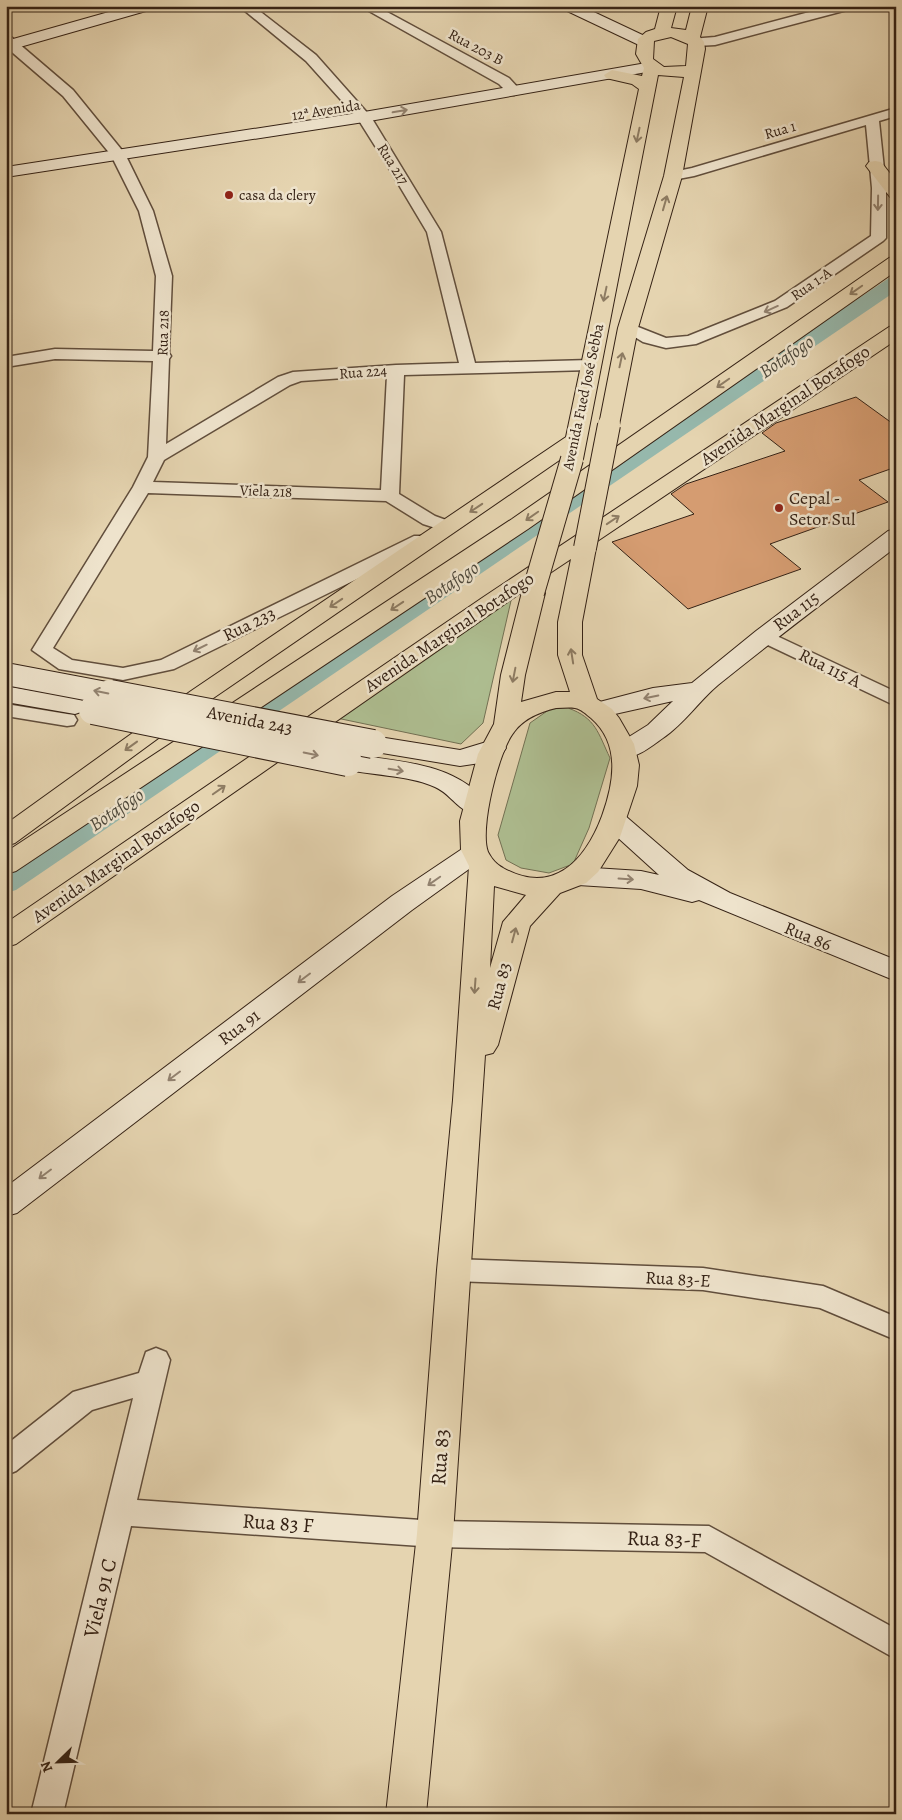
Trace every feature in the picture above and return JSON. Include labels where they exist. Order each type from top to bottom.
[{"type":"main road","points":[[669,6],[654,36],[643,51],[649,64],[676,72],[692,70],[695,60],[694,40],[700,6]]},
{"type":"main road","points":[[654,36],[683,34],[694,40]]},
{"type":"main road","name":"Avenida Fued José Sebba","points":[[506,724],[513,675],[533,593],[573,450],[648,87],[649,64]]},
{"type":"main road","name":"Avenida Fued José Sebba","points":[[591,706],[570,655],[570,622],[628,328],[673,176],[692,70]]},
{"type":"main road","points":[[612,75],[637,80],[648,87]]},
{"type":"main road","points":[[875,166],[896,193]]},
{"type":"main road","points":[[6,865],[520,524],[896,262]]},
{"type":"main road","name":"Avenida Marginal Botafogo","points":[[6,937],[490,603],[896,331]]},
{"type":"main road","points":[[590,364],[601,367],[604,375],[609,420]]},
{"type":"main road","points":[[6,838],[200,696],[448,527],[573,450]]},
{"type":"main road","points":[[556,700],[591,706],[613,728],[625,751],[627,774],[614,820],[604,845],[592,864],[565,880],[521,885],[498,878],[478,860],[471,834],[475,806],[493,748],[506,724],[538,704],[556,700]]},
{"type":"main road","name":"Rua 83","points":[[406,1814],[435,1534],[453,1270],[468,1100],[478,860]]},
{"type":"main road","name":"Rua 83","points":[[468,1100],[517,922],[565,880]]},
{"type":"street","points":[[8,42],[114,6]]},
{"type":"street","points":[[8,42],[148,6]]},
{"type":"street","name":"Rua 217","points":[[245,6],[311,58],[359,112],[434,232],[468,368]]},
{"type":"street","name":"Rua 203 B","points":[[366,6],[509,86]]},
{"type":"street","points":[[568,6],[654,36]]},
{"type":"street","points":[[594,6],[654,36]]},
{"type":"street","points":[[694,40],[715,41],[847,6]]},
{"type":"street","name":"Rua 218","points":[[8,42],[68,93],[115,149],[146,211],[164,276],[157,457],[142,487],[42,650]]},
{"type":"street","name":"12ª Avenida","points":[[509,86],[612,75],[649,64]]},
{"type":"street","name":"12ª Avenida","points":[[6,161],[115,149],[359,112],[649,64]]},
{"type":"street","name":"Rua 1","points":[[673,176],[694,172],[896,112]]},
{"type":"street","name":"Rua 1-A","points":[[628,328],[649,339],[678,343],[716,332],[781,304],[878,238],[879,188],[875,166],[872,120]]},
{"type":"street","name":"12ª Avenida","points":[[6,172],[115,149]]},
{"type":"street","points":[[6,362],[55,354],[162,356]]},
{"type":"street","name":"Rua 224","points":[[157,457],[284,381],[299,376],[396,370],[590,364]]},
{"type":"street","points":[[396,370],[390,496],[429,520],[448,527]]},
{"type":"street","name":"Viela 218","points":[[142,487],[390,496]]},
{"type":"street","name":"Rua 233","points":[[42,650],[66,665],[122,674],[167,665],[448,527]]},
{"type":"street","name":"Rua 115","points":[[625,751],[657,730],[699,689],[764,636],[896,536]]},
{"type":"street","name":"Rua 115 A","points":[[764,636],[896,700]]},
{"type":"street","name":"Avenida 243","points":[[6,674],[373,744],[460,758],[471,757],[493,748]]},
{"type":"street","points":[[591,706],[699,689]]},
{"type":"street","name":"Avenida 243","points":[[6,694],[71,713],[410,772],[445,782],[475,806]]},
{"type":"street","points":[[6,710],[71,713]]},
{"type":"street","name":"Rua 86","points":[[614,820],[678,877],[720,900],[896,971]]},
{"type":"street","name":"Rua 91","points":[[6,1204],[402,903],[478,860]]},
{"type":"street","name":"Rua 86","points":[[565,880],[641,880],[720,900]]},
{"type":"street","name":"Rua 83-E","points":[[453,1270],[703,1278],[824,1297],[896,1329]]},
{"type":"street","name":"Viela 91 C","points":[[6,1462],[83,1401],[153,1371],[47,1814]]},
{"type":"street","name":"Rua 83 F","points":[[120,1512],[435,1534]]},
{"type":"street","name":"Rua 83-F","points":[[435,1534],[709,1539],[896,1645]]},
{"type":"green space","points":[[513,592],[483,723],[461,744],[327,716]]},
{"type":"green space","points":[[568,708],[585,717],[595,727],[610,758],[589,828],[573,864],[549,873],[521,868],[506,860],[498,835],[530,723],[550,709]]},
{"type":"building","name":"Cepal - Setor Sul","points":[[856,397],[896,426],[896,467],[859,480],[888,502],[770,544],[801,569],[688,609],[612,542],[694,514],[671,494],[686,484],[785,451],[762,433],[776,423]]},
{"type":"waterway","name":"Botafogo","points":[[6,883],[896,282]]},
{"type":"place","name":"casa da clery","points":[[229,195]]},
{"type":"place","name":"Cepal - Setor Sul","points":[[779,508]]}]
